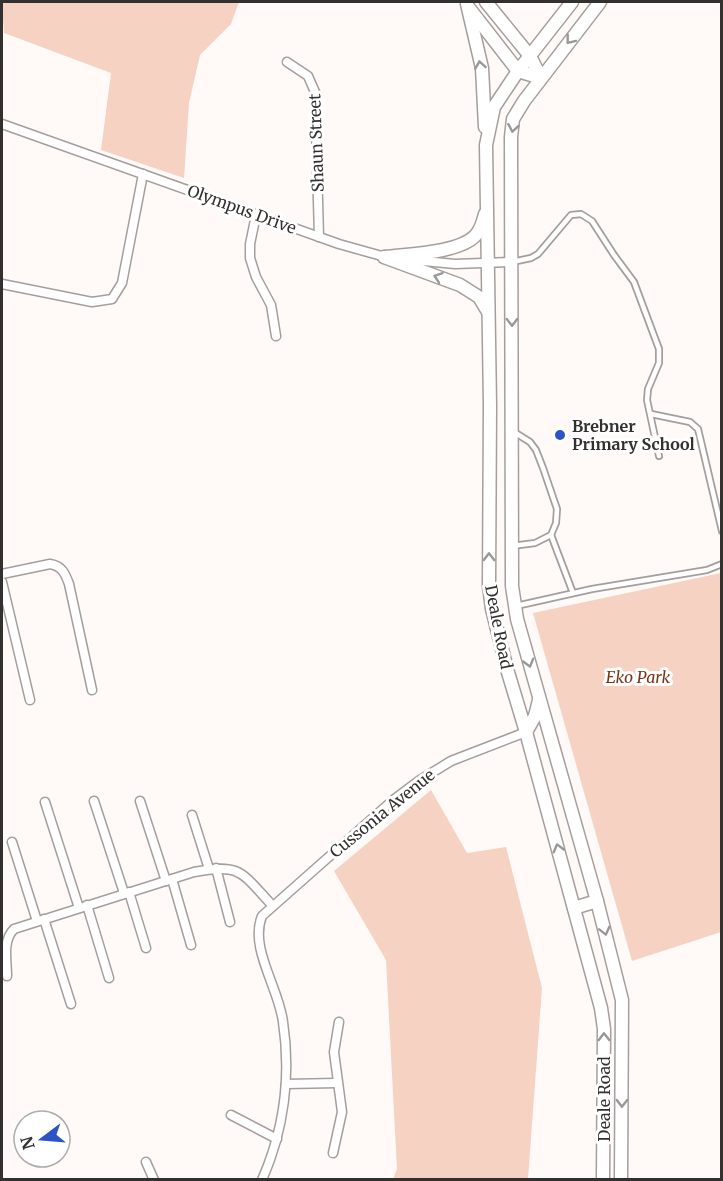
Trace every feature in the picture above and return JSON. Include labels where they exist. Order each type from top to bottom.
[{"type":"street","points":[[486,2],[530,56],[541,78]]},
{"type":"street","name":"Deale Road","points":[[572,2],[518,71],[494,107],[486,145],[490,349],[489,586],[492,609],[507,669],[601,1008],[604,1029],[603,1179]]},
{"type":"street","name":"Deale Road","points":[[600,2],[541,78],[513,119],[511,137],[512,546],[514,606],[597,901],[622,1000],[621,1179]]},
{"type":"street","points":[[466,3],[518,71],[541,78]]},
{"type":"street","points":[[466,3],[482,68],[486,145]]},
{"type":"street","name":"Shaun Street","points":[[287,62],[308,76],[315,92],[319,237]]},
{"type":"street","name":"Olympus Drive","points":[[2,124],[319,237],[384,257],[455,264],[512,262]]},
{"type":"street","points":[[2,284],[92,302],[112,299],[122,283],[143,174]]},
{"type":"street","points":[[384,257],[429,252],[462,244],[475,236],[482,226],[488,200]]},
{"type":"street","points":[[256,215],[250,244],[250,258],[256,277],[272,305],[276,336]]},
{"type":"street","points":[[384,257],[460,285],[479,297],[489,314],[490,349]]},
{"type":"street","points":[[490,484],[512,482]]},
{"type":"street","points":[[2,574],[50,564],[62,569],[69,584],[92,690]]},
{"type":"street","points":[[2,582],[30,700]]},
{"type":"street","points":[[539,696],[538,708],[526,732],[544,731],[553,742]]},
{"type":"street","name":"Cussonia Avenue","points":[[286,1084],[283,1019],[258,943],[258,924],[262,916],[393,801],[427,775],[451,760],[526,732]]},
{"type":"street","points":[[94,801],[146,948]]},
{"type":"street","points":[[140,801],[191,945]]},
{"type":"street","points":[[45,802],[110,978]]},
{"type":"street","points":[[192,815],[230,922]]},
{"type":"street","points":[[12,843],[71,1004]]},
{"type":"street","points":[[7,976],[6,942],[14,929],[212,868],[230,868],[238,872],[246,877],[272,905]]},
{"type":"street","points":[[574,908],[597,901]]},
{"type":"street","points":[[333,1153],[342,1112],[334,1052],[339,1022]]},
{"type":"street","points":[[262,1179],[277,1139],[286,1084],[337,1083]]},
{"type":"street","points":[[231,1115],[277,1139]]},
{"type":"street","points":[[146,1162],[154,1179]]},
{"type":"lane","points":[[512,262],[538,254],[571,215],[581,214],[592,221],[634,282],[659,349],[659,363],[648,389],[647,400],[659,456]]},
{"type":"lane","points":[[651,414],[690,422],[698,429],[722,531]]},
{"type":"lane","points":[[512,431],[530,442],[536,450],[557,509],[556,523],[551,535],[535,543],[512,546]]},
{"type":"lane","points":[[551,535],[573,593]]},
{"type":"lane","points":[[514,606],[573,593],[706,570],[722,564]]},
{"type":"green space","points":[[2,2],[239,2],[231,24],[200,55],[189,103],[184,178],[101,150],[111,73],[4,33]]},
{"type":"green space","name":"Eko Park","points":[[721,573],[721,932],[632,961],[533,613]]},
{"type":"green space","points":[[431,790],[467,853],[506,847],[542,988],[528,1179],[393,1179],[397,1169],[386,960],[334,871]]},
{"type":"place","name":"Brebner Primary School","points":[[560,435]]}]
